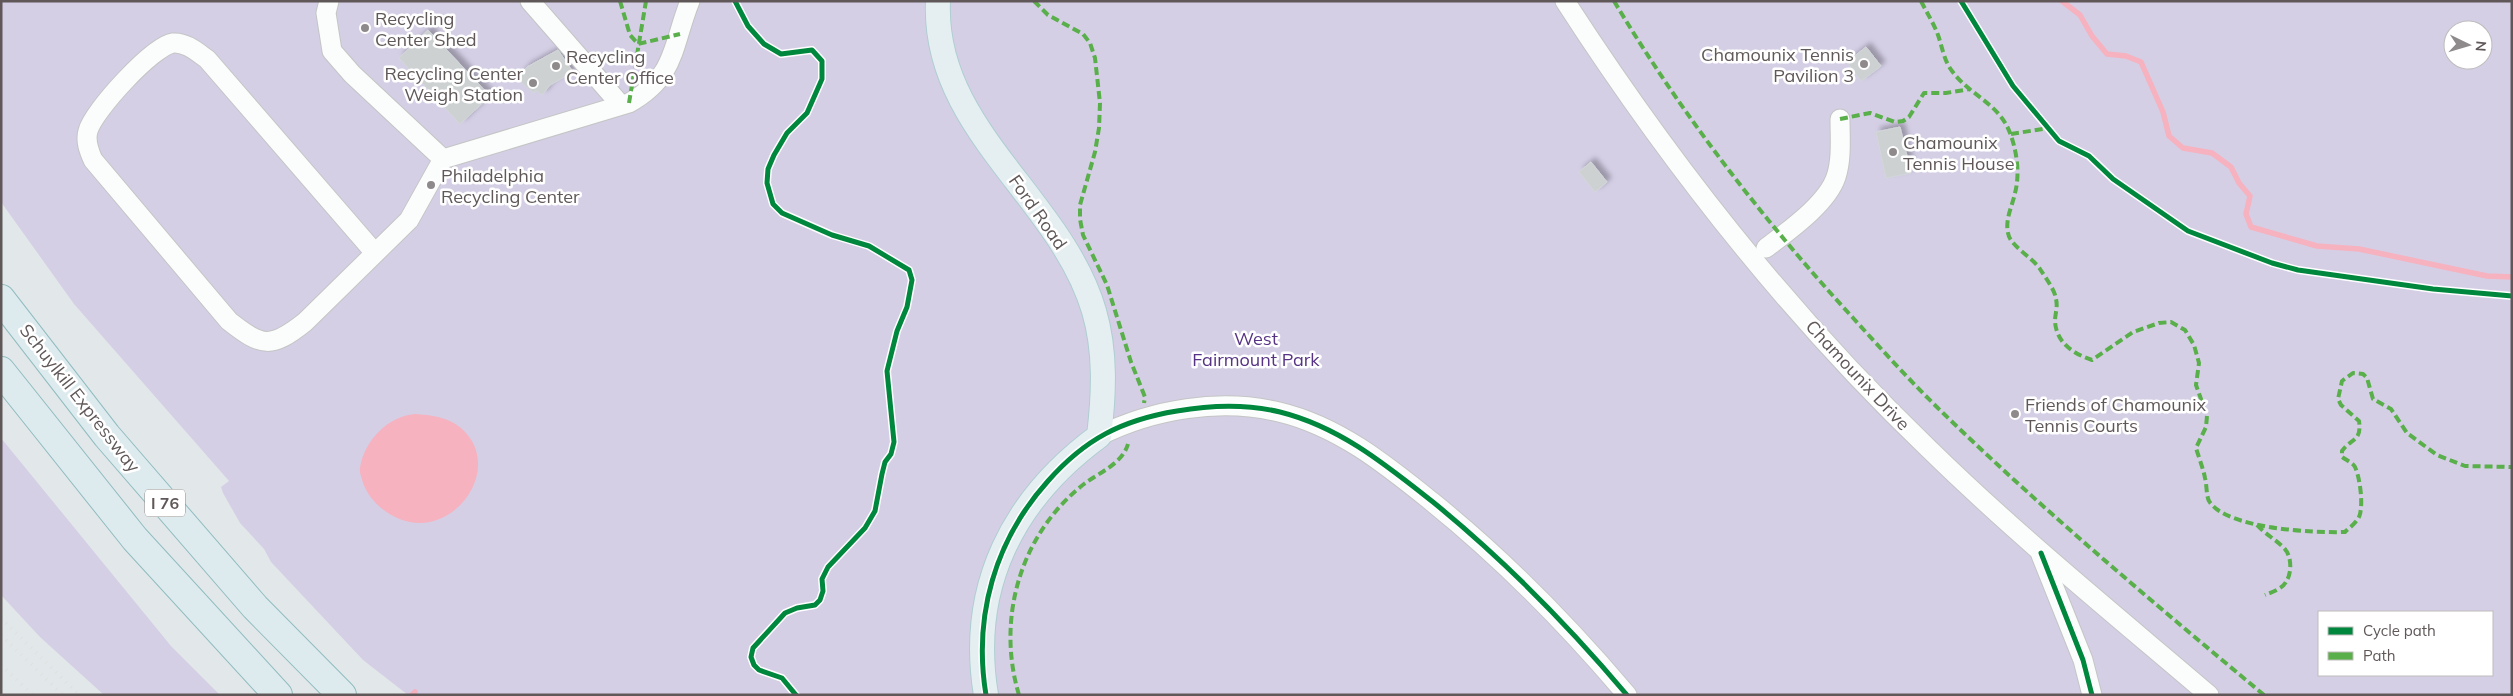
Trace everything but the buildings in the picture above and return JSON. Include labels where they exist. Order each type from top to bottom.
[{"type":"highway","name":"Schuylkill Expressway","points":[[1,299],[113,444],[255,607],[342,695]]},
{"type":"highway","name":"I 76","points":[[1,371],[135,538],[278,695]]},
{"type":"main road","name":"Ford Road","points":[[937,2],[942,46],[947,69],[955,90],[992,149],[1049,224],[1084,286],[1094,310],[1103,363],[1099,436]]},
{"type":"main road","points":[[986,695],[982,653],[983,624],[986,598],[1000,555],[1019,519],[1034,498],[1065,463],[1099,436]]},
{"type":"street","points":[[329,1],[326,13],[332,51],[352,74],[443,159]]},
{"type":"street","points":[[530,1],[620,104]]},
{"type":"street","points":[[375,253],[207,59],[185,44],[172,43],[160,49],[111,95],[94,116],[87,132],[88,150],[94,160],[229,321],[249,338],[266,343],[288,336],[305,322],[409,220],[443,159],[620,104],[629,103],[642,96],[654,86],[666,71],[690,1]]},
{"type":"street","name":"Chamounix Drive","points":[[1565,1],[1647,122],[1735,236],[1793,305],[1892,413],[2041,553],[2209,695]]},
{"type":"street","points":[[1766,248],[1811,211],[1832,186],[1839,165],[1840,119]]},
{"type":"street","points":[[1099,436],[1118,426],[1156,415],[1206,407],[1232,406],[1279,412],[1325,428],[1351,441],[1389,467],[1468,531],[1553,612],[1626,695]]},
{"type":"street","points":[[2041,553],[2083,660],[2092,695]]},
{"type":"green space","name":"West Fairmount Park","points":[[1,1],[2512,1],[2512,695],[408,695],[363,660],[271,562],[264,549],[240,523],[223,493],[221,487],[229,481],[74,304],[1,202]]},
{"type":"green space","points":[[1,438],[171,646],[220,695],[104,695],[40,637],[1,595]]},
{"type":"shaded area","points":[[415,414],[445,419],[461,428],[472,441],[477,454],[478,469],[474,483],[467,496],[457,508],[445,517],[420,523],[399,519],[381,508],[367,492],[360,474],[362,458],[366,448],[379,432],[396,419]]},
{"type":"waterway","points":[[2062,1],[2080,15],[2092,36],[2107,54],[2126,56],[2141,62],[2163,112],[2169,136],[2183,148],[2212,153],[2231,167],[2239,183],[2250,196],[2246,214],[2251,227],[2317,246],[2359,249],[2487,276],[2512,277]]},
{"type":"waterway","points":[[412,695],[415,692]]},
{"type":"railway","points":[[1,618],[79,695]]},
{"type":"railway","points":[[1,635],[63,695]]},
{"type":"railway","points":[[1,665],[33,695]]},
{"type":"marked path","points":[[620,1],[630,35],[638,44],[680,34]]},
{"type":"marked path","points":[[629,103],[646,1]]},
{"type":"marked path","points":[[1034,1],[1048,15],[1083,34],[1090,43],[1095,58],[1100,103],[1099,128],[1095,152],[1080,205],[1080,219],[1083,235],[1107,285],[1131,362],[1145,397],[1144,403]]},
{"type":"marked path","points":[[1614,1],[1696,126],[1756,205],[1821,282],[1898,367],[1931,402],[2061,522],[2264,695]]},
{"type":"marked path","points":[[1921,1],[1936,31],[1949,67],[1967,87],[1999,114],[2010,133],[2016,155],[2017,186],[2008,218],[2008,233],[2017,247],[2040,269],[2052,288],[2057,302],[2056,329],[2062,341],[2073,351],[2092,360],[2133,332],[2159,323],[2171,322],[2185,330],[2194,345],[2199,363],[2196,385],[2207,416],[2206,427],[2196,448],[2206,481],[2208,499],[2218,510],[2233,518],[2251,523],[2293,530],[2345,532],[2354,524],[2359,517],[2361,509],[2360,484],[2355,467],[2342,457],[2342,451],[2355,439],[2360,428],[2359,421],[2341,405],[2338,399],[2342,381],[2353,373],[2363,374],[2367,378],[2373,399],[2391,409],[2407,433],[2437,455],[2465,466],[2512,467]]},
{"type":"marked path","points":[[1840,119],[1870,113],[1895,122],[1903,121],[1909,117],[1924,93],[1946,93],[1970,89]]},
{"type":"marked path","points":[[2011,134],[2049,128]]},
{"type":"marked path","points":[[1019,695],[1010,637],[1013,608],[1019,580],[1029,553],[1044,527],[1062,504],[1084,484],[1116,462],[1128,444]]},
{"type":"marked path","points":[[2257,525],[2287,551],[2290,560],[2289,574],[2286,582],[2265,595]]},
{"type":"cycle path","points":[[735,1],[748,26],[764,44],[781,54],[812,50],[822,61],[822,79],[807,113],[787,133],[768,169],[767,183],[773,204],[782,213],[832,235],[869,246],[909,270],[912,280],[907,307],[897,331],[887,371],[894,442],[891,454],[885,462],[875,511],[865,528],[828,567],[822,579],[823,591],[820,600],[815,605],[797,608],[785,613],[753,648],[751,657],[754,665],[759,670],[782,678],[796,695]]},
{"type":"cycle path","points":[[1961,1],[2013,86],[2059,141],[2089,156],[2113,179],[2188,231],[2272,263],[2298,270],[2433,289],[2512,296]]},
{"type":"cycle path","points":[[986,695],[983,637],[986,608],[992,580],[1014,528],[1048,481],[1076,454],[1091,443],[1122,426],[1177,411],[1229,406],[1267,409],[1323,427],[1342,437],[1398,474],[1459,524],[1535,594],[1582,643],[1627,695]]},
{"type":"cycle path","points":[[2041,553],[2083,660],[2092,695]]},
{"type":"place","name":"Recycling Center Shed","points":[[365,28]]},
{"type":"place","name":"Chamounix Tennis Pavilion 3","points":[[1864,64]]},
{"type":"place","name":"Recycling Center Office","points":[[556,66]]},
{"type":"place","name":"Recycling Center Weigh Station","points":[[533,83]]},
{"type":"place","name":"Chamounix Tennis House","points":[[1893,152]]},
{"type":"place","name":"Philadelphia Recycling Center","points":[[431,185]]},
{"type":"place","name":"Friends of Chamounix Tennis Courts","points":[[2015,414]]}]
